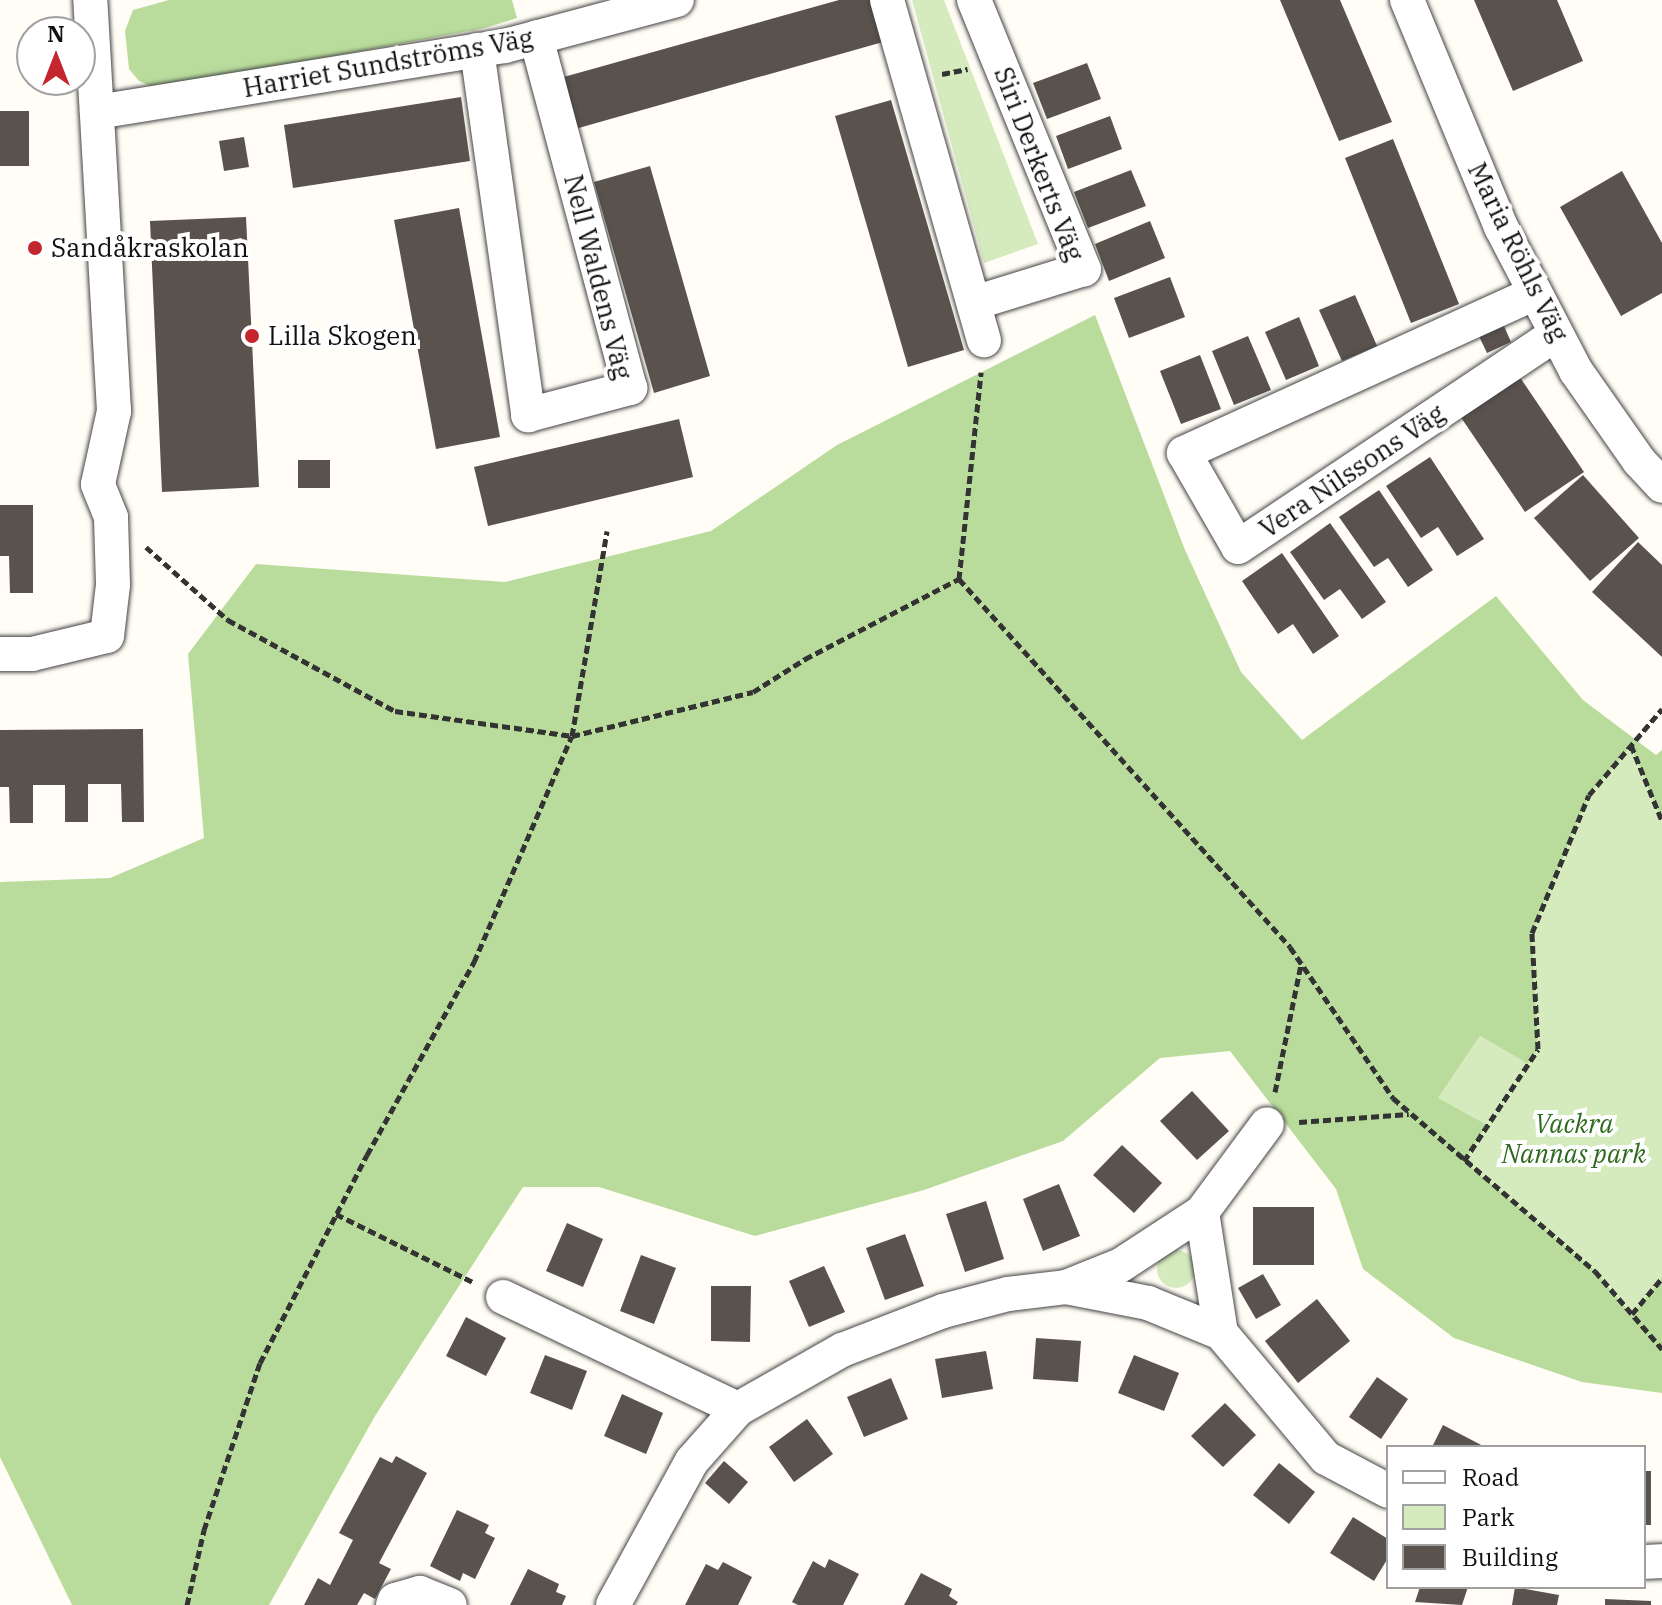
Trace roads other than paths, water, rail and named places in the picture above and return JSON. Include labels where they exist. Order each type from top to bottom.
[{"type":"street","points":[[0,654],[32,654],[107,636],[113,585],[111,517],[98,484],[114,411],[90,0]]},
{"type":"street","name":"Harriet Sundströms Väg","points":[[97,112],[477,50],[677,0]]},
{"type":"street","points":[[887,0],[984,340]]},
{"type":"street","name":"Siri Derkerts Väg","points":[[974,0],[1084,269],[974,303]]},
{"type":"street","name":"Maria Röhls Väg","points":[[1407,0],[1501,227],[1556,334],[1576,371],[1639,461],[1662,486]]},
{"type":"street","name":"Nell Waldens Väg","points":[[477,50],[528,415],[630,388],[536,37]]},
{"type":"street","name":"Vera Nilssons Väg","points":[[1535,293],[1184,453],[1238,547],[1556,334]]},
{"type":"street","points":[[613,1605],[692,1461],[738,1409],[842,1350],[943,1311],[1008,1294],[1066,1287],[1121,1265],[1202,1212],[1267,1124]]},
{"type":"street","points":[[1202,1212],[1221,1333]]},
{"type":"street","points":[[1066,1287],[1148,1303],[1221,1333],[1326,1458],[1386,1490]]},
{"type":"street","points":[[503,1297],[738,1409]]},
{"type":"street","points":[[393,1605],[395,1600],[420,1593],[450,1605]]},
{"type":"place","name":"Sandåkraskolan","points":[[35,248]]},
{"type":"place","name":"Lilla Skogen","points":[[252,336]]},
{"type":"park label","name":"Vackra Nannas park","points":[[1574,1139]]}]
